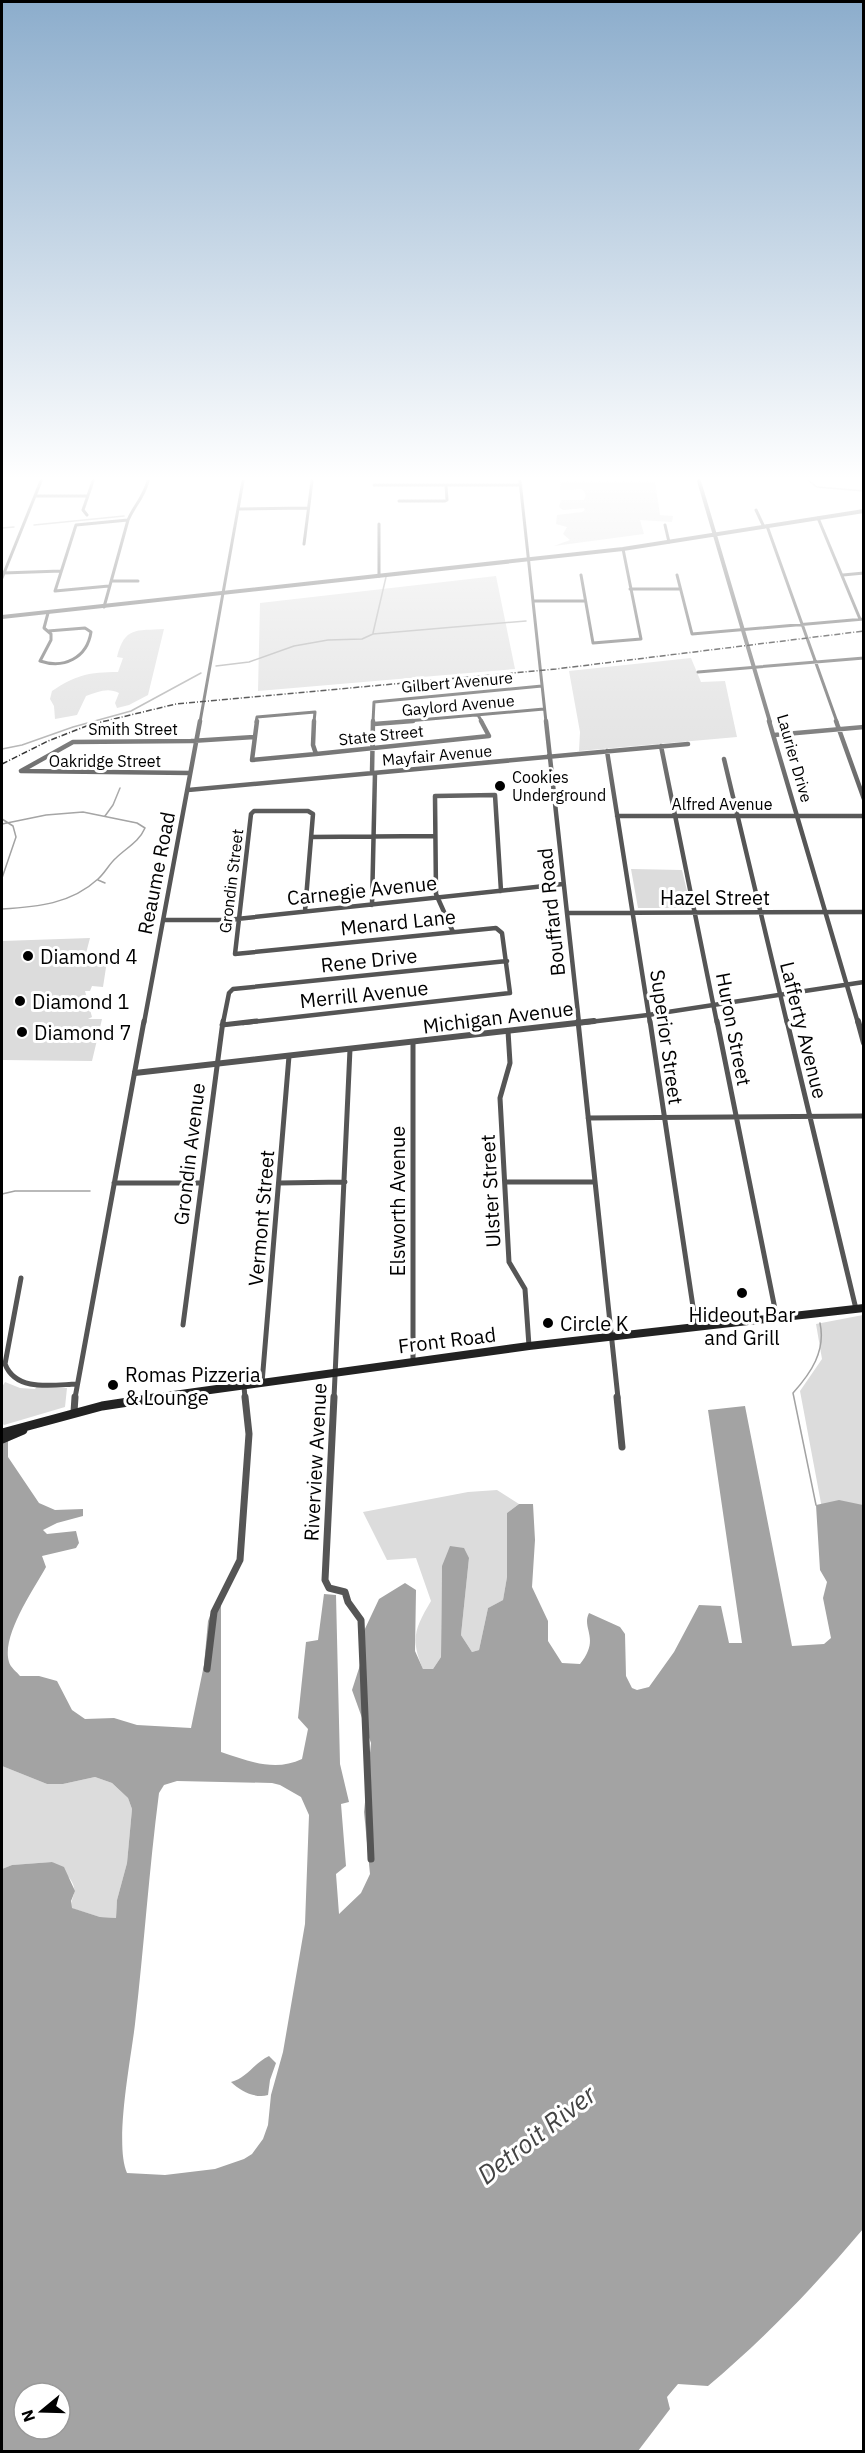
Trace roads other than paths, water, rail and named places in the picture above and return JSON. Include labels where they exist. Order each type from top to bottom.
[{"type":"main road","name":"Front Road","points":[[2,1439],[8,1432],[38,1422],[121,1403],[529,1346],[860,1308]]},
{"type":"street","points":[[104,607],[107,595]]},
{"type":"street","points":[[2,617],[201,595]]},
{"type":"street","name":"Reaume Road","points":[[74,1412],[76,1384],[188,790],[222,595]]},
{"type":"street","name":"Bouffard Road","points":[[532,595],[622,1447]]},
{"type":"street","points":[[583,595],[592,643],[641,639],[631,595]]},
{"type":"street","points":[[682,595],[692,634],[862,619],[852,595]]},
{"type":"street","name":"Laurier Drive","points":[[733,595],[864,1043]]},
{"type":"street","points":[[791,595],[864,799]]},
{"type":"street","points":[[533,602],[584,602]]},
{"type":"street","points":[[48,613],[44,628],[48,631],[51,640],[41,656],[40,660],[43,663],[78,658],[90,645],[92,632],[85,628],[48,631]]},
{"type":"street","points":[[698,672],[864,658]]},
{"type":"street","name":"Gilbert Avenure","points":[[374,724],[375,702],[542,686]]},
{"type":"street","name":"Gaylord Avenue","points":[[374,724],[544,709]]},
{"type":"street","points":[[254,737],[257,717],[315,712],[313,745],[316,753]]},
{"type":"street","name":"State Street","points":[[254,737],[252,760],[489,736],[478,715]]},
{"type":"street","points":[[372,905],[374,724]]},
{"type":"street","points":[[774,735],[864,727]]},
{"type":"street","name":"Smith Street","points":[[21,771],[73,742],[254,737]]},
{"type":"street","name":"Mayfair Avenue","points":[[188,790],[688,744]]},
{"type":"street","name":"Huron Street","points":[[661,746],[777,1318]]},
{"type":"street","name":"Superior Street","points":[[607,751],[695,1320],[698,1327]]},
{"type":"street","name":"Lafferty Avenue","points":[[724,759],[780,996],[860,1308]]},
{"type":"street","name":"Oakridge Street","points":[[21,771],[190,773]]},
{"type":"street","points":[[453,932],[436,894],[435,796],[495,795],[501,891]]},
{"type":"street","name":"Grondin Street","points":[[235,954],[237,919],[251,814],[254,811],[309,812],[313,814],[311,837]]},
{"type":"street","name":"Alfred Avenue","points":[[617,816],[864,816]]},
{"type":"street","points":[[305,911],[311,837],[434,836]]},
{"type":"street","name":"Carnegie Avenue","points":[[163,920],[237,919],[563,884]]},
{"type":"street","name":"Hazel Street","points":[[567,913],[864,912]]},
{"type":"street","name":"Menard Lane","points":[[235,954],[496,928],[500,929],[507,961],[510,993]]},
{"type":"street","name":"Rene Drive","points":[[233,989],[507,961]]},
{"type":"street","name":"Michigan Avenue","points":[[135,1073],[648,1015],[864,982]]},
{"type":"street","name":"Grondin Avenue","points":[[183,1325],[216,1064],[222,1025],[233,989]]},
{"type":"street","name":"Merrill Avenue","points":[[222,1025],[510,993]]},
{"type":"street","name":"Ulster Street","points":[[508,1031],[510,1063],[500,1098],[509,1262],[525,1289],[529,1346]]},
{"type":"street","name":"Elsworth Avenue","points":[[413,1042],[413,1361]]},
{"type":"street","name":"Riverview Avenue","points":[[350,1049],[325,1580],[329,1588],[345,1592],[348,1602],[361,1620],[371,1859]]},
{"type":"street","name":"Vermont Street","points":[[262,1383],[289,1056]]},
{"type":"street","points":[[588,1118],[864,1116]]},
{"type":"street","points":[[279,1182],[345,1182]]},
{"type":"street","points":[[505,1182],[595,1182]]},
{"type":"street","points":[[114,1183],[200,1183]]},
{"type":"street","points":[[21,1278],[5,1364],[6,1370],[18,1381],[31,1384],[76,1384]]},
{"type":"street","points":[[207,1669],[214,1612],[240,1560],[249,1434],[244,1386]]},
{"type":"water","name":"Detroit River","points":[[745,1406],[792,1646],[824,1644],[831,1638],[823,1598],[827,1582],[820,1570],[816,1505],[839,1500],[863,1505],[863,2229],[827,2271],[750,2349],[708,2386],[678,2384],[667,2397],[670,2409],[638,2451],[2,2451],[2,1869],[12,1865],[52,1862],[64,1867],[75,1891],[71,1901],[72,1908],[100,1917],[116,1918],[117,1900],[127,1863],[132,1809],[128,1798],[112,1783],[95,1777],[63,1784],[47,1784],[2,1766],[2,1433],[8,1438],[8,1457],[39,1503],[55,1510],[83,1509],[83,1516],[57,1523],[43,1530],[47,1534],[76,1531],[79,1543],[76,1548],[42,1556],[46,1567],[14,1626],[8,1651],[9,1662],[20,1676],[39,1676],[57,1681],[72,1710],[85,1719],[114,1718],[137,1725],[191,1728],[204,1665],[208,1621],[213,1608],[221,1603],[221,1752],[251,1762],[272,1765],[292,1763],[302,1759],[308,1729],[298,1718],[306,1642],[318,1640],[324,1594],[336,1595],[340,1764],[349,1802],[341,1804],[346,1866],[336,1874],[339,1914],[361,1893],[370,1874],[364,1812],[371,1743],[352,1690],[361,1662],[363,1633],[379,1599],[405,1583],[416,1590],[415,1651],[423,1669],[433,1669],[441,1657],[442,1566],[450,1546],[464,1548],[469,1558],[461,1635],[472,1652],[479,1650],[488,1608],[503,1600],[507,1577],[507,1513],[519,1504],[533,1504],[535,1540],[532,1587],[548,1621],[548,1641],[562,1663],[580,1664],[586,1655],[590,1641],[587,1624],[589,1613],[620,1627],[625,1634],[626,1676],[632,1688],[637,1690],[649,1687],[674,1652],[699,1605],[721,1606],[729,1643],[742,1643],[708,1410]],"holes":[[[177,1781],[272,1783],[301,1797],[309,1815],[305,1924],[283,2052],[271,2095],[268,2125],[263,2139],[252,2154],[215,2169],[165,2175],[127,2173],[123,2159],[123,2122],[159,1793],[164,1785]]]},
{"type":"water","points":[[269,2056],[276,2063],[268,2095],[258,2096],[248,2093],[231,2082],[242,2077]]},
{"type":"waterway","points":[[373,633],[382,595]]},
{"type":"waterway","points":[[216,666],[249,662],[294,646],[328,640],[362,639],[373,634],[526,621]]},
{"type":"waterway","points":[[2,749],[22,745],[73,727],[131,711],[201,673]]},
{"type":"waterway","points":[[105,816],[113,805],[120,788]]},
{"type":"waterway","points":[[2,909],[53,903],[77,894],[100,877],[145,828],[137,823],[83,812],[46,815],[8,823]]},
{"type":"waterway","points":[[2,819],[8,823]]},
{"type":"waterway","points":[[2,824],[8,823]]},
{"type":"waterway","points":[[2,878],[16,837],[13,826],[8,823]]},
{"type":"waterway","points":[[98,880],[105,883]]},
{"type":"waterway","points":[[2,1194],[15,1191],[90,1191]]},
{"type":"waterway","points":[[816,1505],[793,1393],[806,1378],[816,1361],[821,1343],[820,1323]]},
{"type":"railway","points":[[2,764],[48,741],[89,725],[176,704],[556,669],[864,631]]},
{"type":"place","name":"Cookies Underground","points":[[500,786]]},
{"type":"place","name":"Diamond 4","points":[[28,956]]},
{"type":"place","name":"Diamond 1","points":[[20,1001]]},
{"type":"place","name":"Diamond 7","points":[[22,1032]]},
{"type":"place","name":"Hideout Bar and Grill","points":[[742,1293]]},
{"type":"place","name":"Circle K","points":[[548,1323]]},
{"type":"place","name":"Romas Pizzeria & Lounge","points":[[113,1385]]}]
